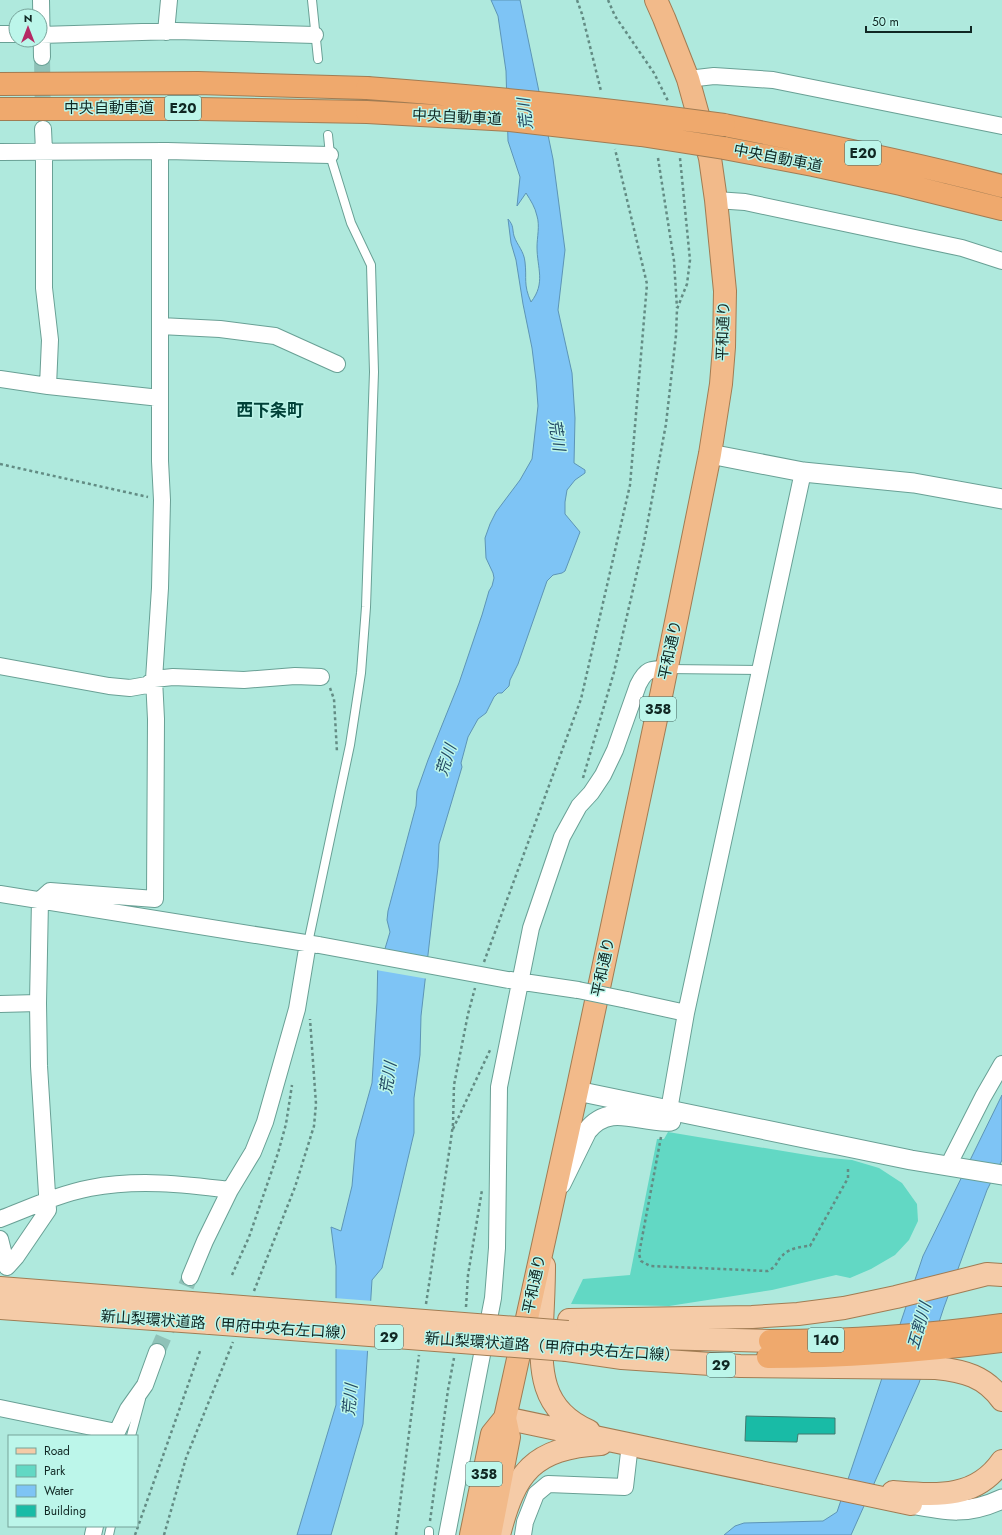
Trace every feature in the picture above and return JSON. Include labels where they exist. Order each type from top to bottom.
[{"type":"highway","name":"平和通り","points":[[471,1535],[492,1434],[504,1418],[577,1091],[710,454],[721,384],[724,347],[725,291],[716,200],[710,158],[688,80],[656,0]]},
{"type":"highway","name":"中央自動車道","points":[[0,84],[198,83],[367,88],[515,100],[640,113],[724,125],[814,142],[905,162],[1002,186]]},
{"type":"highway","name":"中央自動車道","points":[[0,109],[200,108],[367,112],[510,120],[641,135],[724,148],[901,184],[1002,209]]},
{"type":"highway","name":"140","points":[[769,1349],[878,1353],[949,1340],[1002,1325]]},
{"type":"highway","name":"140","points":[[949,1340],[1002,1341]]},
{"type":"highway","name":"平和通り","points":[[490,1535],[509,1437],[504,1418]]},
{"type":"main road","points":[[546,1232],[541,1358],[542,1372],[548,1393],[561,1413],[582,1428],[630,1444]]},
{"type":"main road","points":[[568,1334],[798,1314],[844,1308],[994,1275]]},
{"type":"main road","name":"新山梨環状道路（甲府中央右左口線）","points":[[0,1288],[213,1314],[568,1334]]},
{"type":"main road","name":"新山梨環状道路（甲府中央右左口線）","points":[[0,1308],[377,1318],[568,1334],[658,1355],[769,1349]]},
{"type":"main road","name":"29","points":[[568,1334],[622,1358],[674,1362],[740,1366],[878,1353],[936,1368],[956,1370],[972,1375],[995,1390],[1002,1400]]},
{"type":"main road","points":[[504,1418],[821,1485],[884,1495],[911,1504]]},
{"type":"main road","points":[[499,1535],[509,1500],[515,1486],[529,1467],[539,1460],[550,1454],[576,1446],[611,1443],[630,1444]]},
{"type":"main road","points":[[884,1495],[935,1494],[964,1490],[987,1478],[1002,1460]]},
{"type":"street","points":[[166,32],[169,0]]},
{"type":"street","points":[[48,35],[166,32],[315,35]]},
{"type":"street","points":[[42,48],[42,57]]},
{"type":"street","points":[[688,80],[714,76],[773,80],[1002,126]]},
{"type":"street","points":[[43,129],[44,288],[50,340],[48,386]]},
{"type":"street","points":[[0,1239],[7,1267],[16,1257],[48,1210],[39,1066],[38,1003],[40,900],[50,891],[155,899],[156,718],[154,679],[160,588],[162,500],[160,398],[160,151]]},
{"type":"street","points":[[0,152],[160,151],[330,155]]},
{"type":"street","points":[[716,200],[745,202],[954,247],[1002,261]]},
{"type":"street","points":[[160,326],[220,329],[275,336],[337,364]]},
{"type":"street","points":[[0,379],[48,386],[160,398]]},
{"type":"street","points":[[710,454],[803,472],[914,484],[1002,500]]},
{"type":"street","points":[[669,1110],[686,1013],[803,472]]},
{"type":"street","points":[[0,666],[109,686],[130,688],[147,685],[154,679],[174,677],[244,680],[296,676],[321,677]]},
{"type":"street","points":[[447,1535],[493,1298],[497,1248],[499,1086],[515,981],[531,928],[562,837],[580,806],[603,775],[615,750],[643,675],[647,671],[654,669],[666,669]]},
{"type":"street","points":[[0,894],[313,944],[515,981],[578,990],[686,1013]]},
{"type":"street","points":[[190,1278],[205,1241],[230,1190],[253,1152],[265,1122],[297,1009],[313,944]]},
{"type":"street","points":[[0,1004],[38,1003]]},
{"type":"street","points":[[952,1167],[983,1097],[1002,1064]]},
{"type":"street","points":[[577,1091],[911,1160],[1002,1175]]},
{"type":"street","points":[[553,1198],[588,1131],[592,1125],[600,1119],[607,1116],[617,1115],[667,1122],[708,1118]]},
{"type":"street","points":[[0,1219],[48,1200],[89,1188],[142,1182],[185,1184],[230,1190]]},
{"type":"street","points":[[0,1408],[121,1435],[128,1409],[145,1385],[157,1352]]},
{"type":"street","points":[[523,1535],[525,1522],[536,1494],[548,1484],[625,1487],[630,1444]]},
{"type":"street","points":[[911,1504],[938,1510],[955,1511],[973,1510],[988,1506],[1002,1499]]},
{"type":"lane","points":[[312,0],[318,59]]},
{"type":"lane","points":[[313,944],[350,746],[361,673],[366,607],[373,380],[371,265],[351,223],[330,155],[328,136]]},
{"type":"lane","points":[[666,669],[760,670]]},
{"type":"path","points":[[577,0],[582,14],[603,98]]},
{"type":"path","points":[[608,0],[615,16],[654,72],[668,98],[669,105]]},
{"type":"path","points":[[482,969],[581,699],[630,485],[647,284],[614,144]]},
{"type":"path","points":[[677,309],[687,284],[690,260],[679,154]]},
{"type":"path","points":[[582,779],[614,672],[644,542],[666,424],[676,334],[677,309],[674,261],[658,158]]},
{"type":"path","points":[[0,464],[162,500]]},
{"type":"path","points":[[321,677],[328,685],[334,699],[337,759]]},
{"type":"path","points":[[426,1307],[452,1131],[454,1085],[468,1014],[476,984]]},
{"type":"path","points":[[254,1291],[295,1187],[314,1126],[316,1104],[310,1016]]},
{"type":"path","points":[[452,1131],[491,1047]]},
{"type":"path","points":[[232,1275],[249,1237],[278,1153],[286,1124],[292,1084]]},
{"type":"path","points":[[662,1134],[639,1254],[641,1260],[650,1266],[768,1270],[776,1267],[783,1254],[788,1251],[810,1246],[848,1178],[848,1167]]},
{"type":"path","points":[[466,1307],[468,1275]]},
{"type":"path","points":[[164,1535],[186,1458],[236,1335]]},
{"type":"path","points":[[136,1535],[200,1351]]},
{"type":"path","points":[[396,1535],[419,1352]]},
{"type":"path","points":[[429,1533],[448,1390],[455,1353]]},
{"type":"green space","points":[[668,1132],[819,1157],[852,1160],[879,1168],[902,1183],[917,1204],[918,1221],[909,1240],[895,1255],[871,1269],[850,1278],[836,1275],[772,1290],[669,1306],[571,1304],[583,1279],[630,1275],[657,1139],[664,1139]]},
{"type":"water","name":"荒川","points":[[491,0],[520,0],[553,159],[565,250],[558,310],[572,373],[575,418],[574,463],[585,470],[585,473],[575,480],[567,490],[565,514],[580,532],[565,571],[553,575],[547,581],[509,686],[502,693],[498,693],[494,697],[486,713],[478,719],[468,737],[461,763],[462,767],[439,844],[438,867],[421,1016],[420,1055],[414,1098],[414,1133],[382,1268],[372,1280],[363,1424],[331,1535],[297,1535],[336,1405],[336,1266],[331,1227],[341,1231],[352,1186],[356,1140],[372,1083],[377,1002],[378,954],[384,952],[390,932],[387,920],[388,911],[416,806],[417,791],[459,683],[489,591],[492,586],[494,578],[486,558],[485,538],[496,512],[520,480],[532,459],[538,406],[536,380],[532,348],[516,260],[511,243],[508,219],[512,225],[514,236],[524,258],[526,268],[526,286],[531,302],[536,295],[540,275],[537,255],[538,220],[531,201],[526,193],[517,206],[520,177],[508,141],[506,71],[498,16]]},
{"type":"water","name":"五割川","points":[[1002,1095],[1002,1160],[987,1190],[944,1307],[919,1383],[851,1535],[724,1535],[735,1526],[744,1523],[823,1521],[837,1512],[923,1256]]},
{"type":"pier","points":[[377,953],[431,958],[428,979],[376,970]]},
{"type":"pier","points":[[334,1298],[373,1301],[370,1351],[334,1349]]},
{"type":"building","points":[[746,1416],[835,1418],[835,1434],[798,1434],[797,1442],[745,1441]]},
{"type":"tunnel","points":[[42,57],[43,120]]},
{"type":"tunnel","points":[[157,1352],[190,1277]]},
{"type":"district","name":"西下条町","points":[[270,410]]}]
